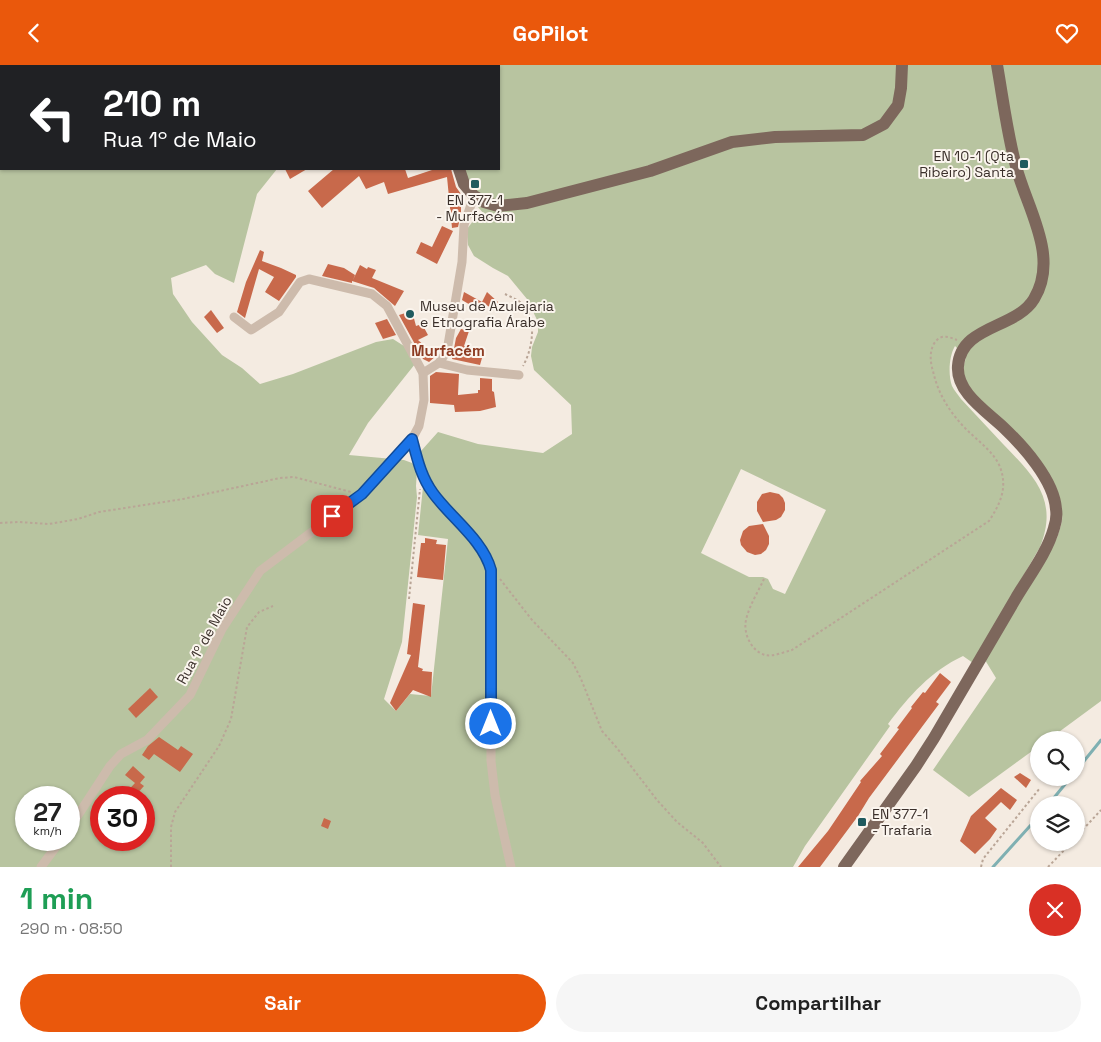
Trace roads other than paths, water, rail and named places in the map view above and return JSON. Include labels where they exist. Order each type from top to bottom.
[{"type":"main road","points":[[459,170],[464,184],[474,196],[484,202],[498,206],[527,203],[650,171],[732,142],[775,137],[862,135],[884,125],[898,105],[902,65]]},
{"type":"main road","points":[[844,867],[934,738],[1038,561],[1054,529],[1055,503],[1047,483],[1014,437],[975,401],[960,381],[958,366],[962,351],[977,335],[1009,321],[1027,308],[1038,291],[1044,265],[1039,230],[1021,184],[1013,154],[997,65]]},
{"type":"street","points":[[234,317],[251,330],[279,312],[300,282],[309,279],[372,294],[387,306],[423,373],[439,363],[447,351],[462,262],[464,225],[474,196]]},
{"type":"street","points":[[439,363],[468,370],[519,375]]},
{"type":"street","name":"Rua 1º de Maio","points":[[80,812],[110,766],[121,754],[147,740],[190,695],[222,629],[260,571],[362,494],[412,439],[419,426],[424,399],[423,373]]},
{"type":"street","points":[[412,439],[422,477],[439,501],[483,551],[491,570],[491,761],[495,795],[511,867]]},
{"type":"street","points":[[41,867],[53,851]]},
{"type":"waterway","points":[[1085,760],[1101,740]]},
{"type":"waterway","points":[[1055,796],[1064,786]]},
{"type":"waterway","points":[[993,867],[1030,826]]},
{"type":"place","name":"EN 10-1 (Qta Ribeiro) Santa","points":[[1024,164]]},
{"type":"place","name":"EN 377-1 - Murfacém","points":[[475,184]]},
{"type":"place","name":"Museu de Azulejaria e Etnografia Árabe","points":[[410,314]]},
{"type":"place","name":"EN 377-1 - Trafaria","points":[[862,822]]},
{"type":"district","name":"Murfacém","points":[[448,350]]}]
